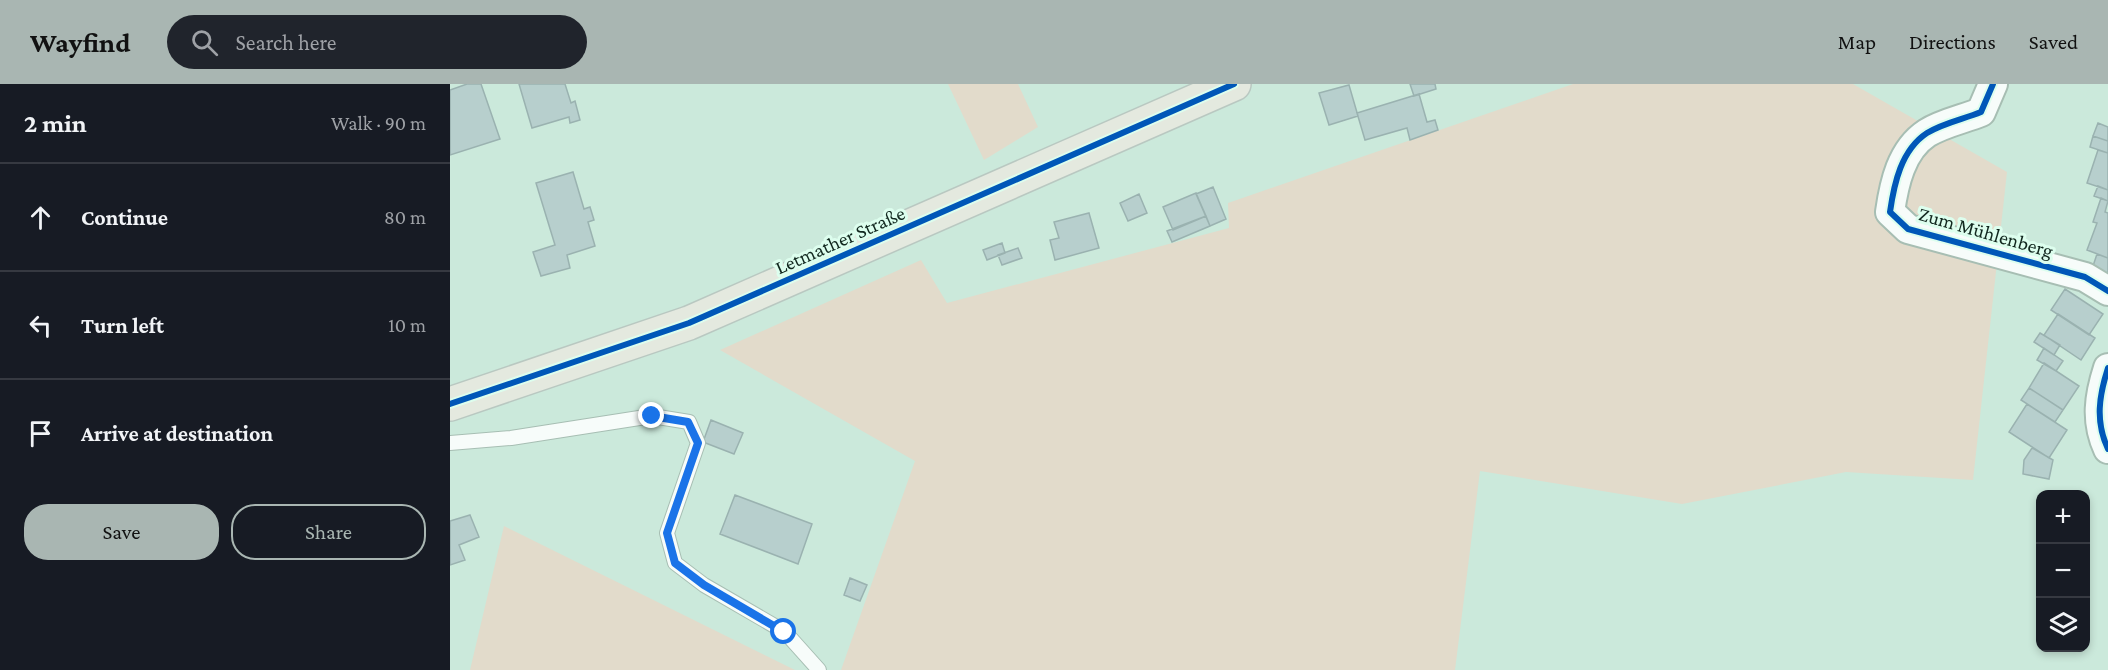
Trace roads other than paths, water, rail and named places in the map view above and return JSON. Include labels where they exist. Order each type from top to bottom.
[{"type":"main road","name":"Letmather Straße","points":[[450,404],[688,323],[1234,84]]},
{"type":"street","name":"Zum Mühlenberg","points":[[1993,84],[1981,112],[1926,133],[1906,156],[1894,183],[1890,212],[1908,229],[2085,277],[2108,291]]},
{"type":"street","points":[[2108,368],[2100,396],[2099,422],[2108,449]]},
{"type":"lane","points":[[450,443],[511,438],[652,416],[688,422],[698,443],[667,533],[675,563],[704,585],[784,632],[819,670]]}]
